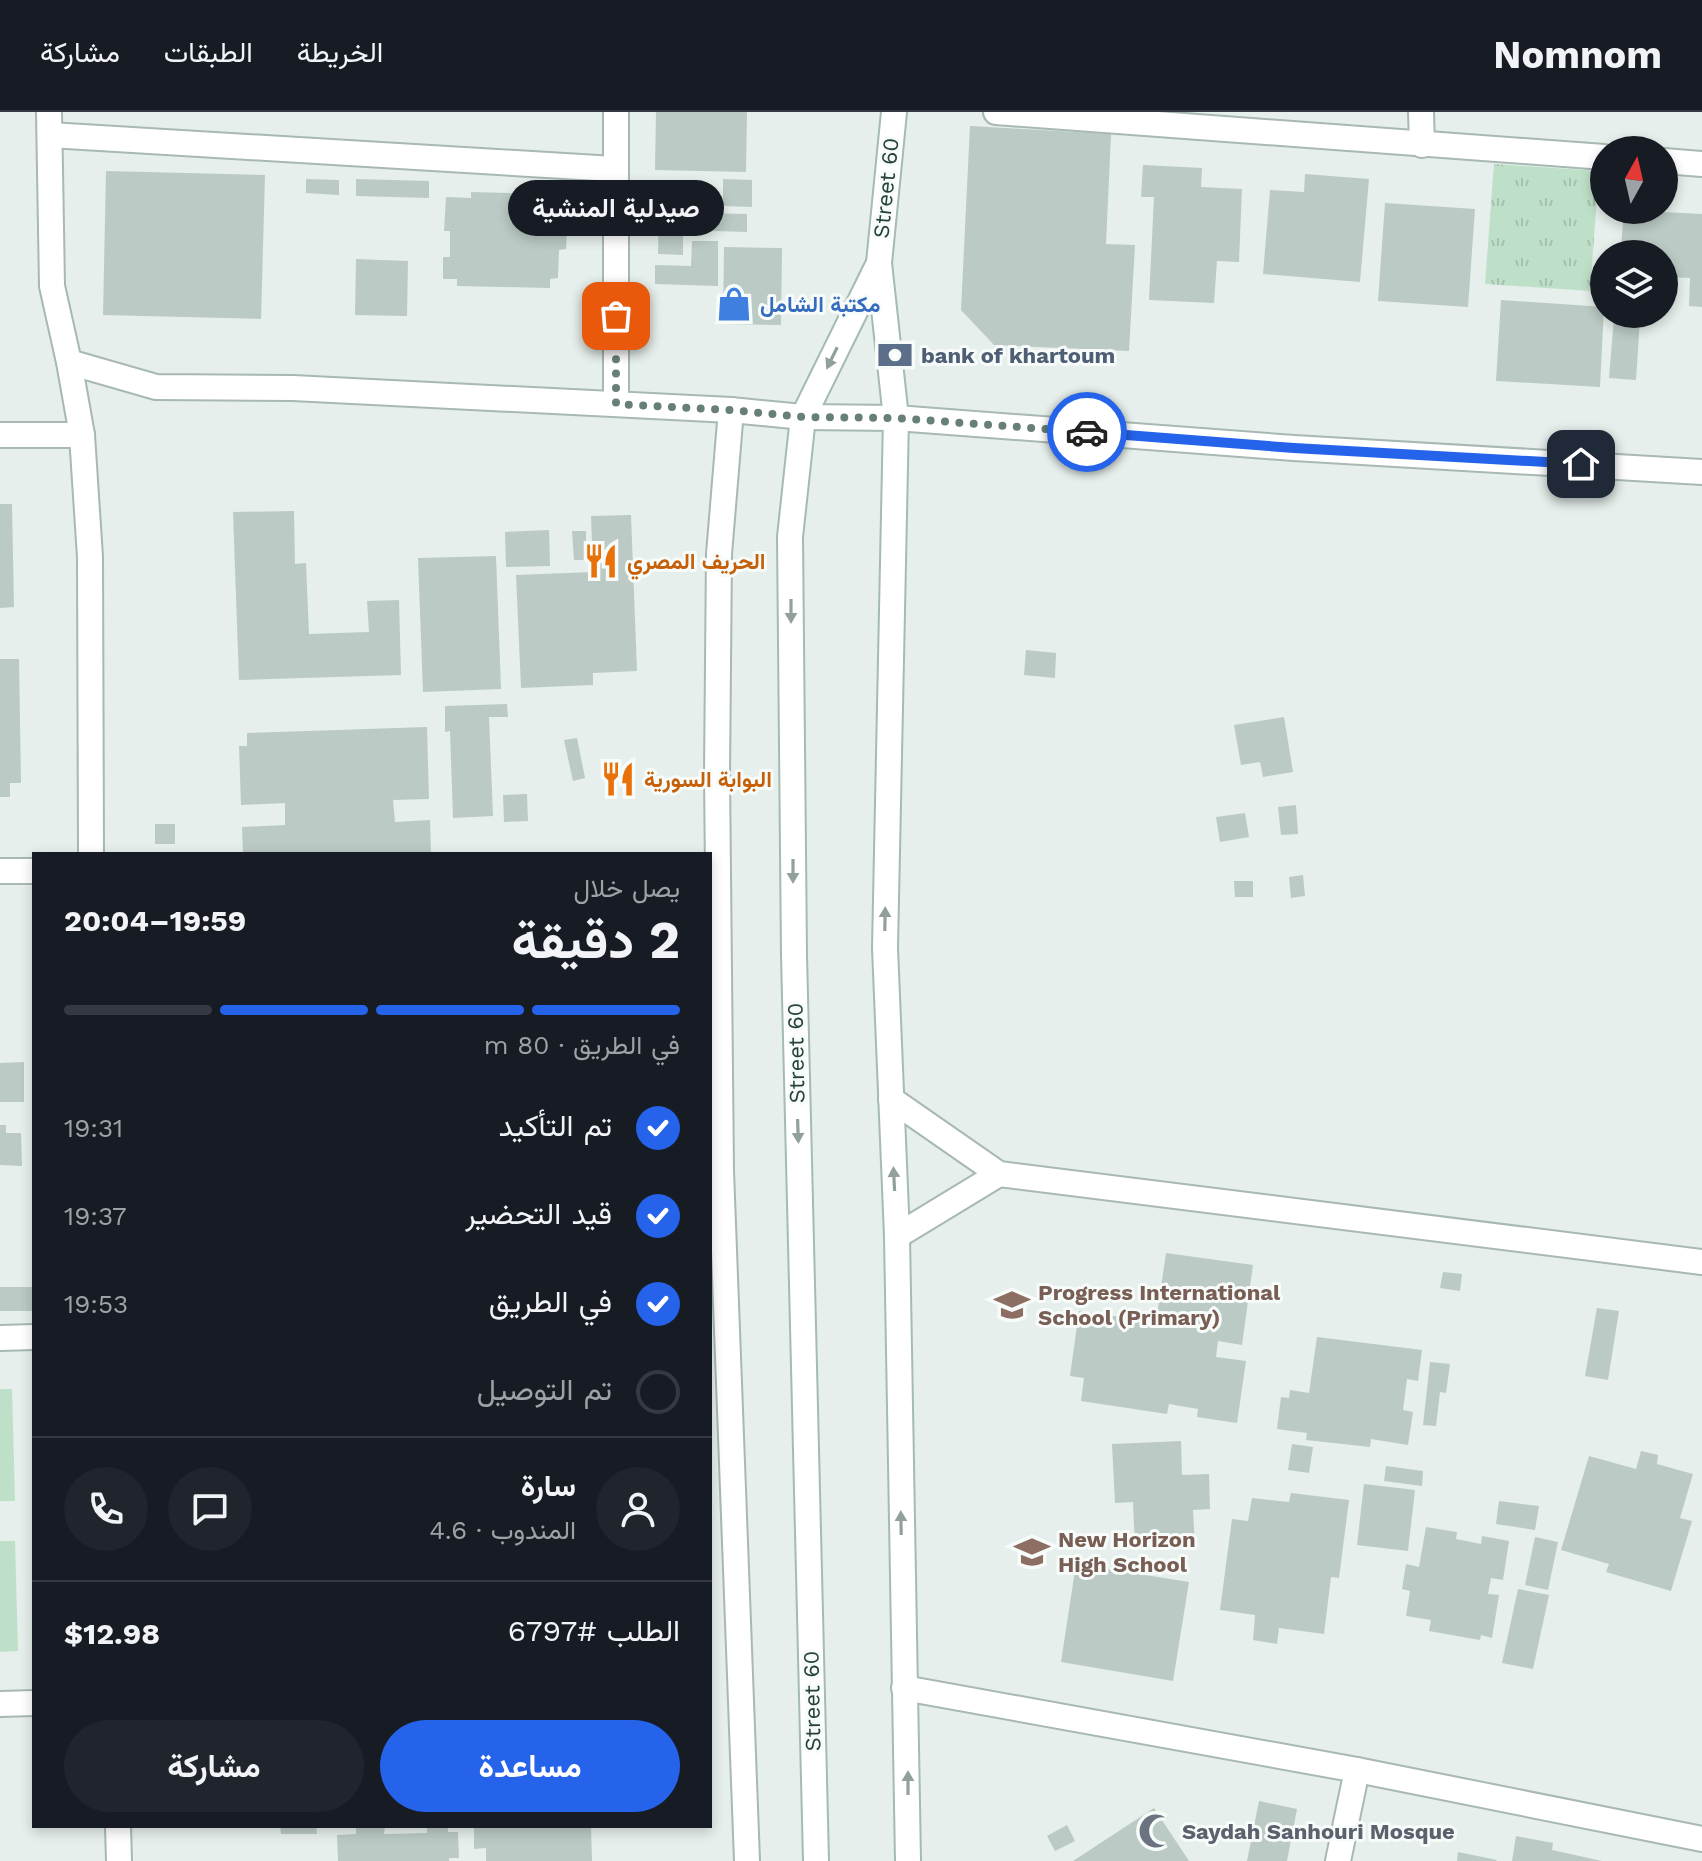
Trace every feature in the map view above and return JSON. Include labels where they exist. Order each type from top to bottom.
[{"type":"street","points":[[616,112],[616,404]]},
{"type":"street","name":"Street 60","points":[[894,112],[879,263],[896,418],[885,948],[897,1236],[908,1861]]},
{"type":"street","points":[[996,112],[1590,156]]},
{"type":"street","points":[[1421,112],[1422,145]]},
{"type":"street","points":[[91,852],[90,557],[82,435],[52,286],[50,124],[614,169]]},
{"type":"street","points":[[1678,162],[1702,164]]},
{"type":"street","name":"Street 60","points":[[816,1861],[793,924],[790,537],[803,417],[879,263]]},
{"type":"street","points":[[69,362],[156,387],[293,388],[731,410],[803,417],[896,418],[1294,448],[1702,472]]},
{"type":"street","points":[[731,410],[719,554],[715,1171],[747,1861]]},
{"type":"street","points":[[0,435],[82,435]]},
{"type":"street","points":[[0,871],[32,871]]},
{"type":"street","points":[[891,1099],[999,1174],[1702,1262]]},
{"type":"street","points":[[897,1236],[999,1174]]},
{"type":"street","points":[[0,1338],[32,1337]]},
{"type":"street","points":[[904,1688],[1357,1770],[1702,1839]]},
{"type":"street","points":[[0,1704],[32,1703]]},
{"type":"street","points":[[1338,1861],[1357,1770]]},
{"type":"street","points":[[118,1828],[119,1861]]},
{"type":"green space","points":[[1494,164],[1590,170],[1590,224],[1595,224],[1594,240],[1590,240],[1590,291],[1485,284]]},
{"type":"green space","points":[[0,1389],[12,1389],[15,1501],[0,1501]]},
{"type":"green space","points":[[0,1541],[15,1541],[18,1651],[0,1652]]},
{"type":"building","points":[[656,112],[747,112],[746,172],[655,170]]},
{"type":"building","points":[[970,126],[1111,134],[1106,244],[1135,245],[1129,351],[994,345],[961,310]]},
{"type":"building","points":[[1143,165],[1202,168],[1201,187],[1242,189],[1239,262],[1217,261],[1214,303],[1149,300],[1154,197],[1141,197]]},
{"type":"building","points":[[106,171],[265,175],[261,319],[103,315]]},
{"type":"building","points":[[1305,174],[1369,179],[1360,282],[1263,274],[1270,190],[1304,192]]},
{"type":"building","points":[[306,179],[339,180],[339,195],[306,193]]},
{"type":"building","points":[[356,179],[429,181],[429,198],[356,196]]},
{"type":"building","points":[[723,179],[752,180],[752,207],[723,206]]},
{"type":"building","points":[[471,192],[551,194],[552,209],[568,209],[566,249],[559,250],[558,278],[550,279],[550,288],[457,286],[457,279],[443,279],[443,257],[450,257],[450,231],[444,231],[446,197],[471,198]]},
{"type":"building","points":[[1385,203],[1475,209],[1468,307],[1378,301]]},
{"type":"building","points":[[659,212],[747,214],[747,232],[683,230],[683,255],[658,254]]},
{"type":"building","points":[[1678,213],[1702,214],[1702,307],[1689,306],[1690,278],[1678,278],[1678,240],[1622,240],[1623,224],[1678,224]]},
{"type":"building","points":[[692,241],[718,241],[718,286],[655,284],[655,265],[691,266]]},
{"type":"building","points":[[724,247],[782,248],[781,325],[723,324]]},
{"type":"building","points":[[356,259],[408,261],[407,316],[355,315]]},
{"type":"building","points":[[1501,300],[1590,306],[1590,328],[1603,328],[1600,387],[1496,381]]},
{"type":"building","points":[[1613,328],[1639,328],[1636,380],[1609,378]]},
{"type":"building","points":[[0,504],[12,504],[14,607],[0,608]]},
{"type":"building","points":[[294,511],[295,564],[306,563],[309,634],[369,632],[367,601],[399,600],[401,675],[239,680],[233,512]]},
{"type":"building","points":[[631,515],[637,671],[593,673],[593,685],[521,688],[516,575],[593,572],[591,516]]},
{"type":"building","points":[[549,530],[550,566],[506,567],[505,532]]},
{"type":"building","points":[[572,531],[586,531],[586,560],[574,560]]},
{"type":"building","points":[[496,556],[501,689],[423,692],[418,558]]},
{"type":"building","points":[[1026,650],[1056,653],[1055,678],[1024,675]]},
{"type":"building","points":[[0,659],[19,659],[21,783],[10,783],[10,797],[0,797]]},
{"type":"building","points":[[507,704],[508,717],[489,717],[493,816],[453,818],[450,731],[445,732],[445,706]]},
{"type":"building","points":[[1284,717],[1293,772],[1263,777],[1260,762],[1241,765],[1234,725]]},
{"type":"building","points":[[427,727],[429,799],[393,800],[395,822],[430,820],[431,852],[243,852],[242,827],[285,825],[285,803],[241,805],[239,746],[247,746],[247,733]]},
{"type":"building","points":[[577,738],[585,778],[573,781],[564,740]]},
{"type":"building","points":[[527,794],[528,821],[504,822],[503,795]]},
{"type":"building","points":[[1296,805],[1298,834],[1281,835],[1278,807]]},
{"type":"building","points":[[1245,813],[1249,837],[1220,842],[1216,817]]},
{"type":"building","points":[[155,824],[175,824],[175,844],[155,844]]},
{"type":"building","points":[[1303,875],[1305,896],[1291,898],[1289,877]]},
{"type":"building","points":[[1234,881],[1253,881],[1253,897],[1235,897]]},
{"type":"building","points":[[24,1062],[24,1102],[0,1102],[0,1063]]},
{"type":"building","points":[[0,1125],[6,1125],[6,1133],[21,1133],[22,1166],[0,1165]]},
{"type":"building","points":[[1166,1253],[1253,1265],[1242,1345],[1218,1341],[1216,1357],[1246,1361],[1237,1423],[1197,1417],[1198,1409],[1169,1404],[1167,1414],[1081,1401],[1084,1378],[1070,1376],[1079,1311],[1156,1322]]},
{"type":"building","points":[[1443,1272],[1462,1274],[1460,1291],[1440,1288]]},
{"type":"building","points":[[0,1287],[32,1287],[32,1311],[0,1311]]},
{"type":"building","points":[[1597,1308],[1619,1311],[1608,1380],[1585,1376]]},
{"type":"building","points":[[1317,1337],[1422,1350],[1418,1381],[1407,1379],[1403,1410],[1413,1412],[1408,1445],[1371,1439],[1370,1447],[1306,1440],[1307,1433],[1277,1429],[1281,1397],[1289,1398],[1290,1390],[1309,1393]]},
{"type":"building","points":[[1430,1362],[1450,1364],[1446,1393],[1440,1392],[1436,1426],[1423,1425]]},
{"type":"building","points":[[1181,1441],[1182,1475],[1209,1474],[1210,1509],[1193,1510],[1195,1546],[1135,1549],[1133,1502],[1115,1503],[1112,1444]]},
{"type":"building","points":[[1292,1444],[1313,1447],[1309,1473],[1288,1470]]},
{"type":"building","points":[[1641,1451],[1658,1455],[1657,1464],[1693,1474],[1680,1518],[1692,1521],[1671,1591],[1606,1572],[1609,1564],[1561,1550],[1589,1456],[1636,1469]]},
{"type":"building","points":[[1386,1466],[1423,1471],[1422,1486],[1384,1481]]},
{"type":"building","points":[[1364,1484],[1415,1490],[1408,1551],[1357,1545]]},
{"type":"building","points":[[1291,1493],[1349,1500],[1339,1578],[1331,1577],[1324,1634],[1279,1628],[1277,1644],[1253,1640],[1255,1615],[1220,1610],[1232,1519],[1248,1521],[1252,1498],[1289,1502]]},
{"type":"building","points":[[1499,1501],[1539,1506],[1535,1530],[1496,1524]]},
{"type":"building","points":[[1426,1527],[1457,1532],[1456,1539],[1481,1544],[1482,1536],[1509,1541],[1503,1580],[1491,1578],[1488,1594],[1499,1595],[1492,1638],[1481,1635],[1480,1640],[1429,1631],[1431,1620],[1406,1616],[1410,1591],[1402,1589],[1406,1564],[1419,1567]]},
{"type":"building","points":[[1535,1537],[1558,1542],[1548,1590],[1525,1585]]},
{"type":"building","points":[[1076,1564],[1189,1582],[1173,1681],[1061,1662]]},
{"type":"building","points":[[1518,1589],[1549,1595],[1533,1669],[1502,1663]]},
{"type":"building","points":[[1259,1801],[1297,1809],[1287,1861],[1247,1861]]},
{"type":"building","points":[[1154,1808],[1189,1861],[1073,1861]]},
{"type":"building","points":[[1067,1825],[1075,1841],[1055,1851],[1047,1836]]},
{"type":"building","points":[[280,1828],[316,1828],[317,1834],[281,1834]]},
{"type":"building","points":[[356,1828],[385,1828],[384,1834],[427,1833],[427,1828],[448,1828],[448,1832],[458,1832],[459,1858],[449,1858],[449,1861],[338,1861],[337,1835],[356,1834]]},
{"type":"building","points":[[474,1828],[591,1828],[592,1861],[486,1861],[486,1848],[474,1849]]},
{"type":"building","points":[[1516,1836],[1553,1843],[1552,1850],[1602,1861],[1512,1861]]},
{"type":"building","points":[[1458,1852],[1497,1860],[1457,1861]]},
{"type":"way so far","points":[[616,316],[616,404],[803,417],[896,418],[1087,432]]},
{"type":"place","name":"مكتبة الشامل","points":[[734,304]]},
{"type":"place","name":"صيدلية المنشية","points":[[616,316]]},
{"type":"place","name":"bank of khartoum","points":[[895,355]]},
{"type":"place","name":"الحريف المصري","points":[[601,561]]},
{"type":"place","name":"البوابة السورية","points":[[618,779]]},
{"type":"place","name":"Progress International School (Primary)","points":[[1012,1305]]},
{"type":"place","name":"New Horizon High School","points":[[1032,1552]]},
{"type":"place","name":"Saydah Sanhouri Mosque","points":[[1156,1831]]},
{"type":"route","points":[[1087,432],[1294,448],[1581,464]]}]
